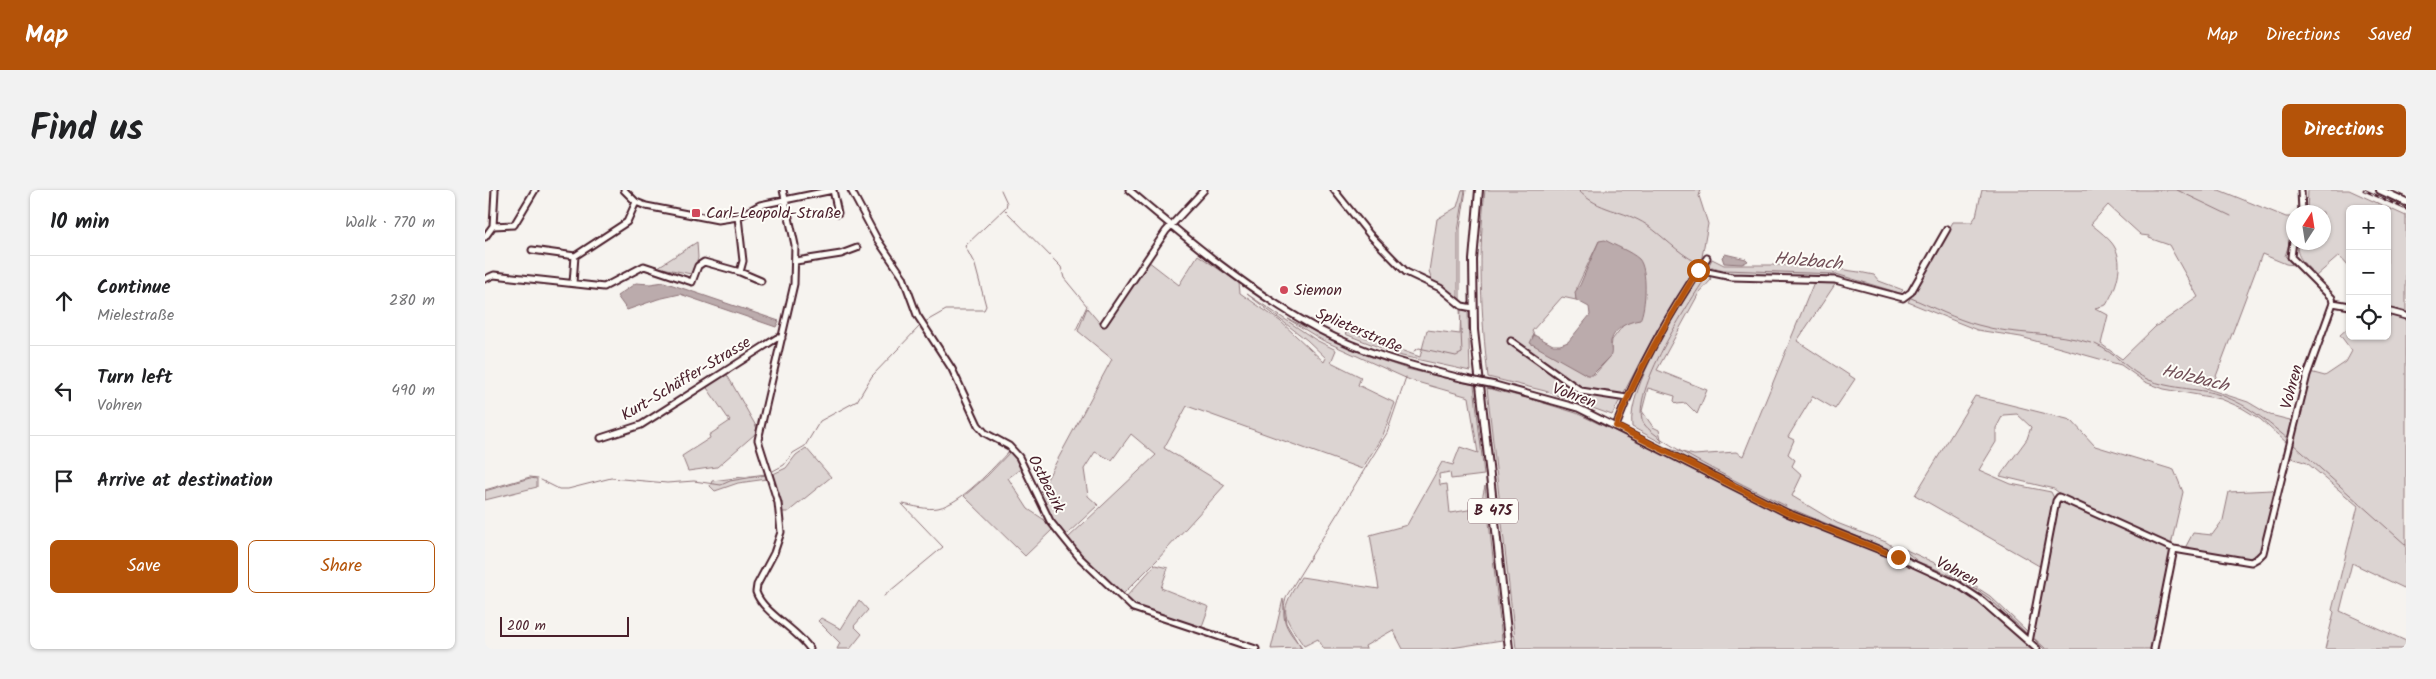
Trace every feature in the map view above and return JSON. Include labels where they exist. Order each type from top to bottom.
[{"type":"main road","name":"B 475","points":[[1479,190],[1473,260],[1473,308],[1478,373],[1509,649]]},
{"type":"main road","points":[[2380,190],[2406,202]]},
{"type":"street","points":[[485,237],[493,226],[495,190]]},
{"type":"street","points":[[493,226],[514,225],[535,190]]},
{"type":"street","points":[[624,190],[637,202],[711,220],[737,217],[759,205],[833,190],[838,213]]},
{"type":"street","points":[[783,190],[796,261],[794,284],[758,440],[778,503],[781,532],[778,544],[756,592],[762,603],[800,636],[810,649]]},
{"type":"street","name":"Ostbezirk","points":[[851,190],[886,254],[903,277],[923,324],[952,369],[978,425],[985,433],[1009,446],[1019,457],[1051,522],[1079,557],[1133,608],[1256,649]]},
{"type":"street","name":"Splieterstraße","points":[[1129,190],[1171,226],[1267,298],[1319,329],[1388,358],[1534,395]]},
{"type":"street","points":[[1104,323],[1145,260],[1171,226],[1204,190]]},
{"type":"street","points":[[1334,190],[1370,236],[1406,272],[1421,278],[1445,292],[1463,306],[1473,308]]},
{"type":"street","points":[[2301,190],[2302,205]]},
{"type":"street","points":[[533,250],[575,256],[627,222],[637,202]]},
{"type":"street","points":[[737,217],[743,261],[740,272]]},
{"type":"street","points":[[1698,270],[1732,277],[1835,280],[1903,298],[1911,292],[1947,228]]},
{"type":"street","points":[[796,261],[841,254],[857,248]]},
{"type":"street","points":[[2292,250],[2291,256],[2332,298],[2333,303],[2346,305]]},
{"type":"street","points":[[573,283],[575,256]]},
{"type":"street","points":[[1616,426],[1627,398],[1666,323],[1707,258]]},
{"type":"street","points":[[485,278],[494,276],[603,286],[644,266],[692,282],[698,266],[704,262],[761,280]]},
{"type":"street","name":"Vohren","points":[[2029,642],[2056,501],[2059,497],[2174,548],[2251,562],[2258,558],[2263,552],[2307,375],[2333,303]]},
{"type":"street","points":[[2391,312],[2406,316]]},
{"type":"street","name":"Kurt-Schäffer-Strasse","points":[[601,438],[641,425],[777,338],[782,338]]},
{"type":"street","points":[[1511,341],[1581,391],[1627,398]]},
{"type":"street","name":"Vohren","points":[[1534,395],[1578,408],[1787,513],[1898,557],[1957,584],[1981,600],[2037,649]]},
{"type":"street","points":[[2154,649],[2174,548]]},
{"type":"shaded area","points":[[1462,190],[1465,190],[1458,231],[1458,298],[1430,281],[1429,271],[1437,219],[1457,207]]},
{"type":"shaded area","points":[[1485,190],[1701,190],[1699,196],[1708,224],[1702,257],[1658,328],[1612,415],[1545,391],[1488,377],[1481,284]],"holes":[[[1599,241],[1640,319],[1625,323],[1612,340],[1610,357],[1595,374],[1587,375],[1532,338],[1534,335],[1532,331],[1562,297],[1576,300],[1577,287]]]},
{"type":"shaded area","points":[[1982,190],[2219,190],[2286,217],[2287,250],[2285,256],[2294,265],[2286,264],[2262,254],[2212,387],[2202,387],[2248,402],[2270,415],[2294,421],[2287,443],[2260,419],[2242,408],[2221,399],[2164,389],[2145,382],[2121,365],[2021,337],[1977,330],[1908,302],[1953,222],[1972,222],[1976,216]],"holes":[[[2108,205],[2141,235],[2149,236],[2149,238],[2169,245],[2198,297],[2155,327],[2122,359],[2101,344],[2108,315],[2095,308],[2106,305],[2113,292],[2118,276],[2119,261],[2114,246],[2091,224]]]},
{"type":"shaded area","points":[[2308,190],[2349,190],[2382,205],[2346,205],[2346,264],[2339,256],[2316,276],[2302,261],[2297,250],[2331,250],[2331,205],[2307,205]]},
{"type":"shaded area","points":[[2391,209],[2406,216],[2406,313],[2391,310]]},
{"type":"shaded area","points":[[1605,240],[1635,256],[1642,264],[1645,280],[1644,307],[1640,320],[1627,324],[1613,336],[1610,357],[1592,375],[1587,375],[1530,343],[1534,335],[1553,345],[1568,342],[1590,315],[1589,307],[1576,300],[1575,292],[1580,285],[1599,241]]},
{"type":"shaded area","points":[[697,242],[698,258],[691,274],[658,267]]},
{"type":"shaded area","points":[[1725,254],[1748,261],[1742,264],[1724,263],[1722,257]]},
{"type":"shaded area","points":[[1198,255],[1239,283],[1240,293],[1280,321],[1324,362],[1326,358],[1307,340],[1247,294],[1316,340],[1336,350],[1331,362],[1361,377],[1358,385],[1395,403],[1383,435],[1362,469],[1187,406],[1164,448],[1225,485],[1158,559],[1122,595],[1067,539],[1156,455],[1131,434],[1112,460],[1095,452],[1084,469],[1088,496],[1098,505],[1064,537],[1052,521],[1039,494],[1112,359],[1078,331],[1087,308],[1103,327],[1148,261],[1179,285]]},
{"type":"shaded area","points":[[1712,259],[1724,265],[1810,265],[1859,272],[1874,275],[1879,281],[1903,290],[1899,295],[1860,282],[1835,278],[1719,273],[1707,269]]},
{"type":"shaded area","points":[[1701,273],[1710,275],[1711,280],[1699,293],[1657,370],[1707,390],[1697,414],[1686,403],[1677,404],[1674,401],[1675,396],[1648,388],[1642,411],[1653,427],[1659,430],[1662,443],[1632,427],[1633,410],[1638,391],[1656,348]]},
{"type":"shaded area","points":[[664,282],[779,321],[776,327],[680,294],[658,299],[627,310],[617,296],[636,283]]},
{"type":"shaded area","points":[[1814,282],[1836,283],[1797,341],[1855,379],[1835,409],[1813,396],[1788,437],[1794,440],[1788,454],[1795,460],[1792,466],[1802,475],[1792,496],[1837,523],[1886,542],[1912,559],[1931,577],[1958,588],[1980,603],[2033,649],[1516,649],[1487,388],[1576,413],[1666,455],[1669,449],[1694,455],[1736,452],[1743,456]]},
{"type":"shaded area","points":[[1461,307],[1468,312],[1470,371],[1402,356],[1345,334],[1348,331],[1420,357],[1427,330],[1460,334]]},
{"type":"shaded area","points":[[2391,314],[2406,317],[2406,589],[2352,563],[2340,611],[2406,641],[2406,649],[2325,649],[2334,612],[2332,610],[2358,506],[2307,463],[2289,457],[2310,372],[2325,376],[2346,362],[2352,351],[2340,335],[2346,330],[2346,340],[2391,340]]},
{"type":"shaded area","points":[[1288,319],[1366,355],[1407,369],[1474,385],[1484,475],[1451,479],[1450,472],[1439,474],[1440,485],[1447,484],[1450,513],[1480,508],[1485,486],[1502,640],[1445,649],[1403,649],[1393,630],[1365,646],[1366,649],[1324,649],[1318,639],[1304,646],[1290,626],[1286,605],[1301,577],[1379,589],[1370,535],[1407,525],[1442,462],[1453,465],[1460,447],[1478,453],[1469,397],[1410,380],[1322,340]]},
{"type":"shaded area","points":[[726,373],[757,428],[755,434],[717,467],[688,471],[682,456],[710,438],[709,435],[730,421],[705,385]]},
{"type":"shaded area","points":[[1975,396],[2067,419],[2072,421],[2095,446],[2174,470],[2183,492],[2171,545],[2063,496],[2054,489],[2000,476],[2027,439],[2031,427],[2017,414],[2003,415],[1996,428],[1996,442],[1979,470],[2011,484],[2051,492],[2054,498],[2041,567],[1915,495]]},
{"type":"shaded area","points":[[806,448],[831,477],[788,512],[782,512],[771,475],[786,468],[796,455]]},
{"type":"shaded area","points":[[1011,451],[1022,468],[1008,478],[1028,509],[1049,523],[1052,530],[1025,556],[964,496]]},
{"type":"shaded area","points":[[766,474],[767,479],[738,483],[715,491],[710,486],[712,481]]},
{"type":"shaded area","points":[[530,478],[537,479],[537,487],[485,500],[485,491]]},
{"type":"shaded area","points":[[2272,490],[2275,493],[2261,553],[2249,560],[2185,548],[2193,533],[2212,535],[2223,520],[2229,492]]},
{"type":"shaded area","points":[[2062,500],[2171,549],[2151,649],[2044,649],[2033,638],[2058,503]]},
{"type":"shaded area","points":[[1902,548],[1950,570],[1990,596],[2028,632],[2024,633],[1987,600],[1961,583],[1923,566]]},
{"type":"shaded area","points":[[1155,565],[1168,568],[1161,588],[1209,607],[1201,629],[1134,607],[1126,597]]},
{"type":"shaded area","points":[[1283,599],[1286,623],[1301,648],[1271,649]]},
{"type":"shaded area","points":[[859,600],[868,610],[854,626],[862,634],[850,649],[837,649],[840,643],[818,621],[821,618],[841,629]]},
{"type":"waterway","points":[[923,323],[946,310],[984,310],[986,306],[975,265],[965,246],[1006,207],[1007,203],[1001,190]]},
{"type":"waterway","points":[[1460,299],[1460,229],[1466,190]]},
{"type":"waterway","name":"Holzbach","points":[[1578,190],[1603,207],[1629,216],[1647,225],[1696,262]]},
{"type":"waterway","points":[[2177,190],[2231,216]]},
{"type":"waterway","points":[[1005,210],[1061,267],[1064,278],[1087,306],[1076,330]]},
{"type":"waterway","name":"Holzbach","points":[[1708,266],[1724,270],[1836,274],[1903,294]]},
{"type":"waterway","points":[[1707,276],[1675,326],[1653,370],[1641,408],[1643,422],[1651,431],[1686,454],[1786,506]]},
{"type":"waterway","name":"Holzbach","points":[[1911,298],[1978,325],[2006,331],[2077,339],[2091,343]]},
{"type":"waterway","points":[[1414,351],[1419,348],[1456,356],[1462,353],[1460,308]]},
{"type":"waterway","points":[[771,472],[784,465],[793,453],[805,446],[820,421],[857,401],[872,376],[920,326]]},
{"type":"waterway","name":"Holzbach","points":[[2095,344],[2135,372],[2156,383],[2209,392],[2231,399],[2260,417],[2288,439]]},
{"type":"waterway","points":[[1302,648],[1292,636],[1284,619],[1286,597],[1387,433],[1406,377]]},
{"type":"waterway","name":"Holzbach","points":[[2293,444],[2406,545]]},
{"type":"waterway","points":[[903,504],[920,508],[938,508],[947,505],[977,484],[1010,450]]},
{"type":"waterway","points":[[541,480],[559,489],[568,489],[611,478],[667,483],[694,481],[721,485],[730,481],[766,475]]},
{"type":"waterway","points":[[485,490],[530,477],[538,478]]},
{"type":"waterway","points":[[884,596],[943,547],[902,504]]},
{"type":"waterway","points":[[1794,510],[1962,580],[1989,598],[2025,632]]},
{"type":"waterway","points":[[2035,639],[2046,649]]},
{"type":"railway","points":[[2364,190],[2406,209]]},
{"type":"place","name":"Carl-Leopold-Straße","points":[[696,213]]},
{"type":"place","name":"Siemon","points":[[1284,290]]},
{"type":"route","points":[[1698,270],[1666,323],[1627,398],[1616,426],[1787,513],[1898,557]]}]
